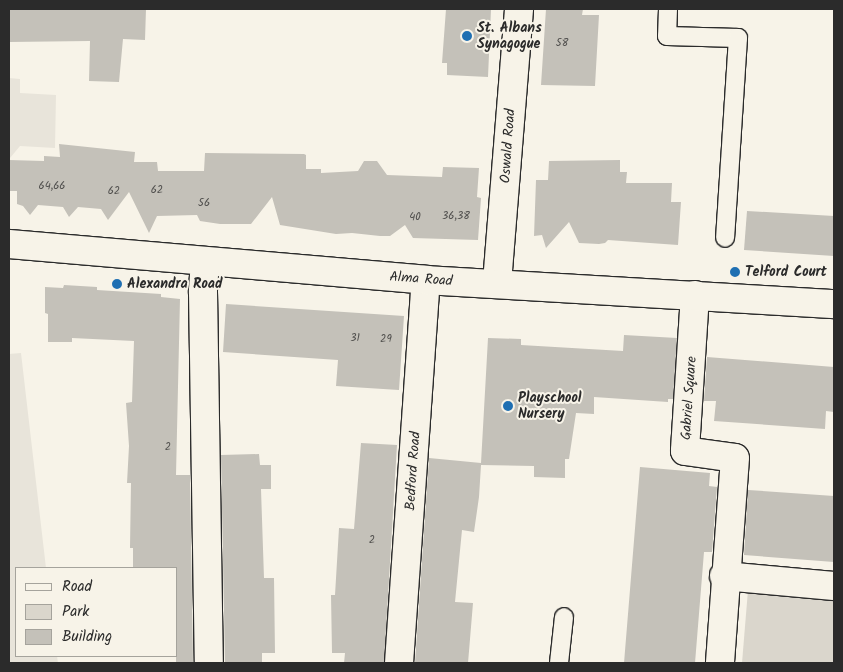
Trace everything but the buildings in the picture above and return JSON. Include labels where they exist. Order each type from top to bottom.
[{"type":"street","name":"Oswald Road","points":[[497,283],[519,9]]},
{"type":"street","name":"Alma Road","points":[[9,244],[426,280],[834,304]]},
{"type":"street","points":[[205,261],[203,292],[209,663]]},
{"type":"street","name":"Bedford Road","points":[[399,663],[426,280]]},
{"type":"street","name":"Gabriel Square","points":[[695,295],[685,451],[735,458],[724,576],[720,663]]},
{"type":"street","points":[[724,576],[834,586]]},
{"type":"lane","points":[[668,9],[667,36],[738,38],[725,238]]},
{"type":"lane","points":[[559,663],[564,617]]},
{"type":"shaded area","points":[[9,78],[20,79],[20,93],[56,95],[55,148],[20,146],[10,158],[9,172]]},
{"type":"shaded area","points":[[21,353],[46,567],[15,567],[15,657],[57,657],[58,663],[9,663],[9,354]]},
{"type":"green space","points":[[748,590],[834,598],[834,663],[742,663]]},
{"type":"place","name":"St. Albans Synagogue","points":[[467,36]]},
{"type":"place","name":"Telford Court","points":[[735,272]]},
{"type":"place","name":"Alexandra Road","points":[[117,284]]},
{"type":"place","name":"Playschool Nursery","points":[[508,406]]}]
